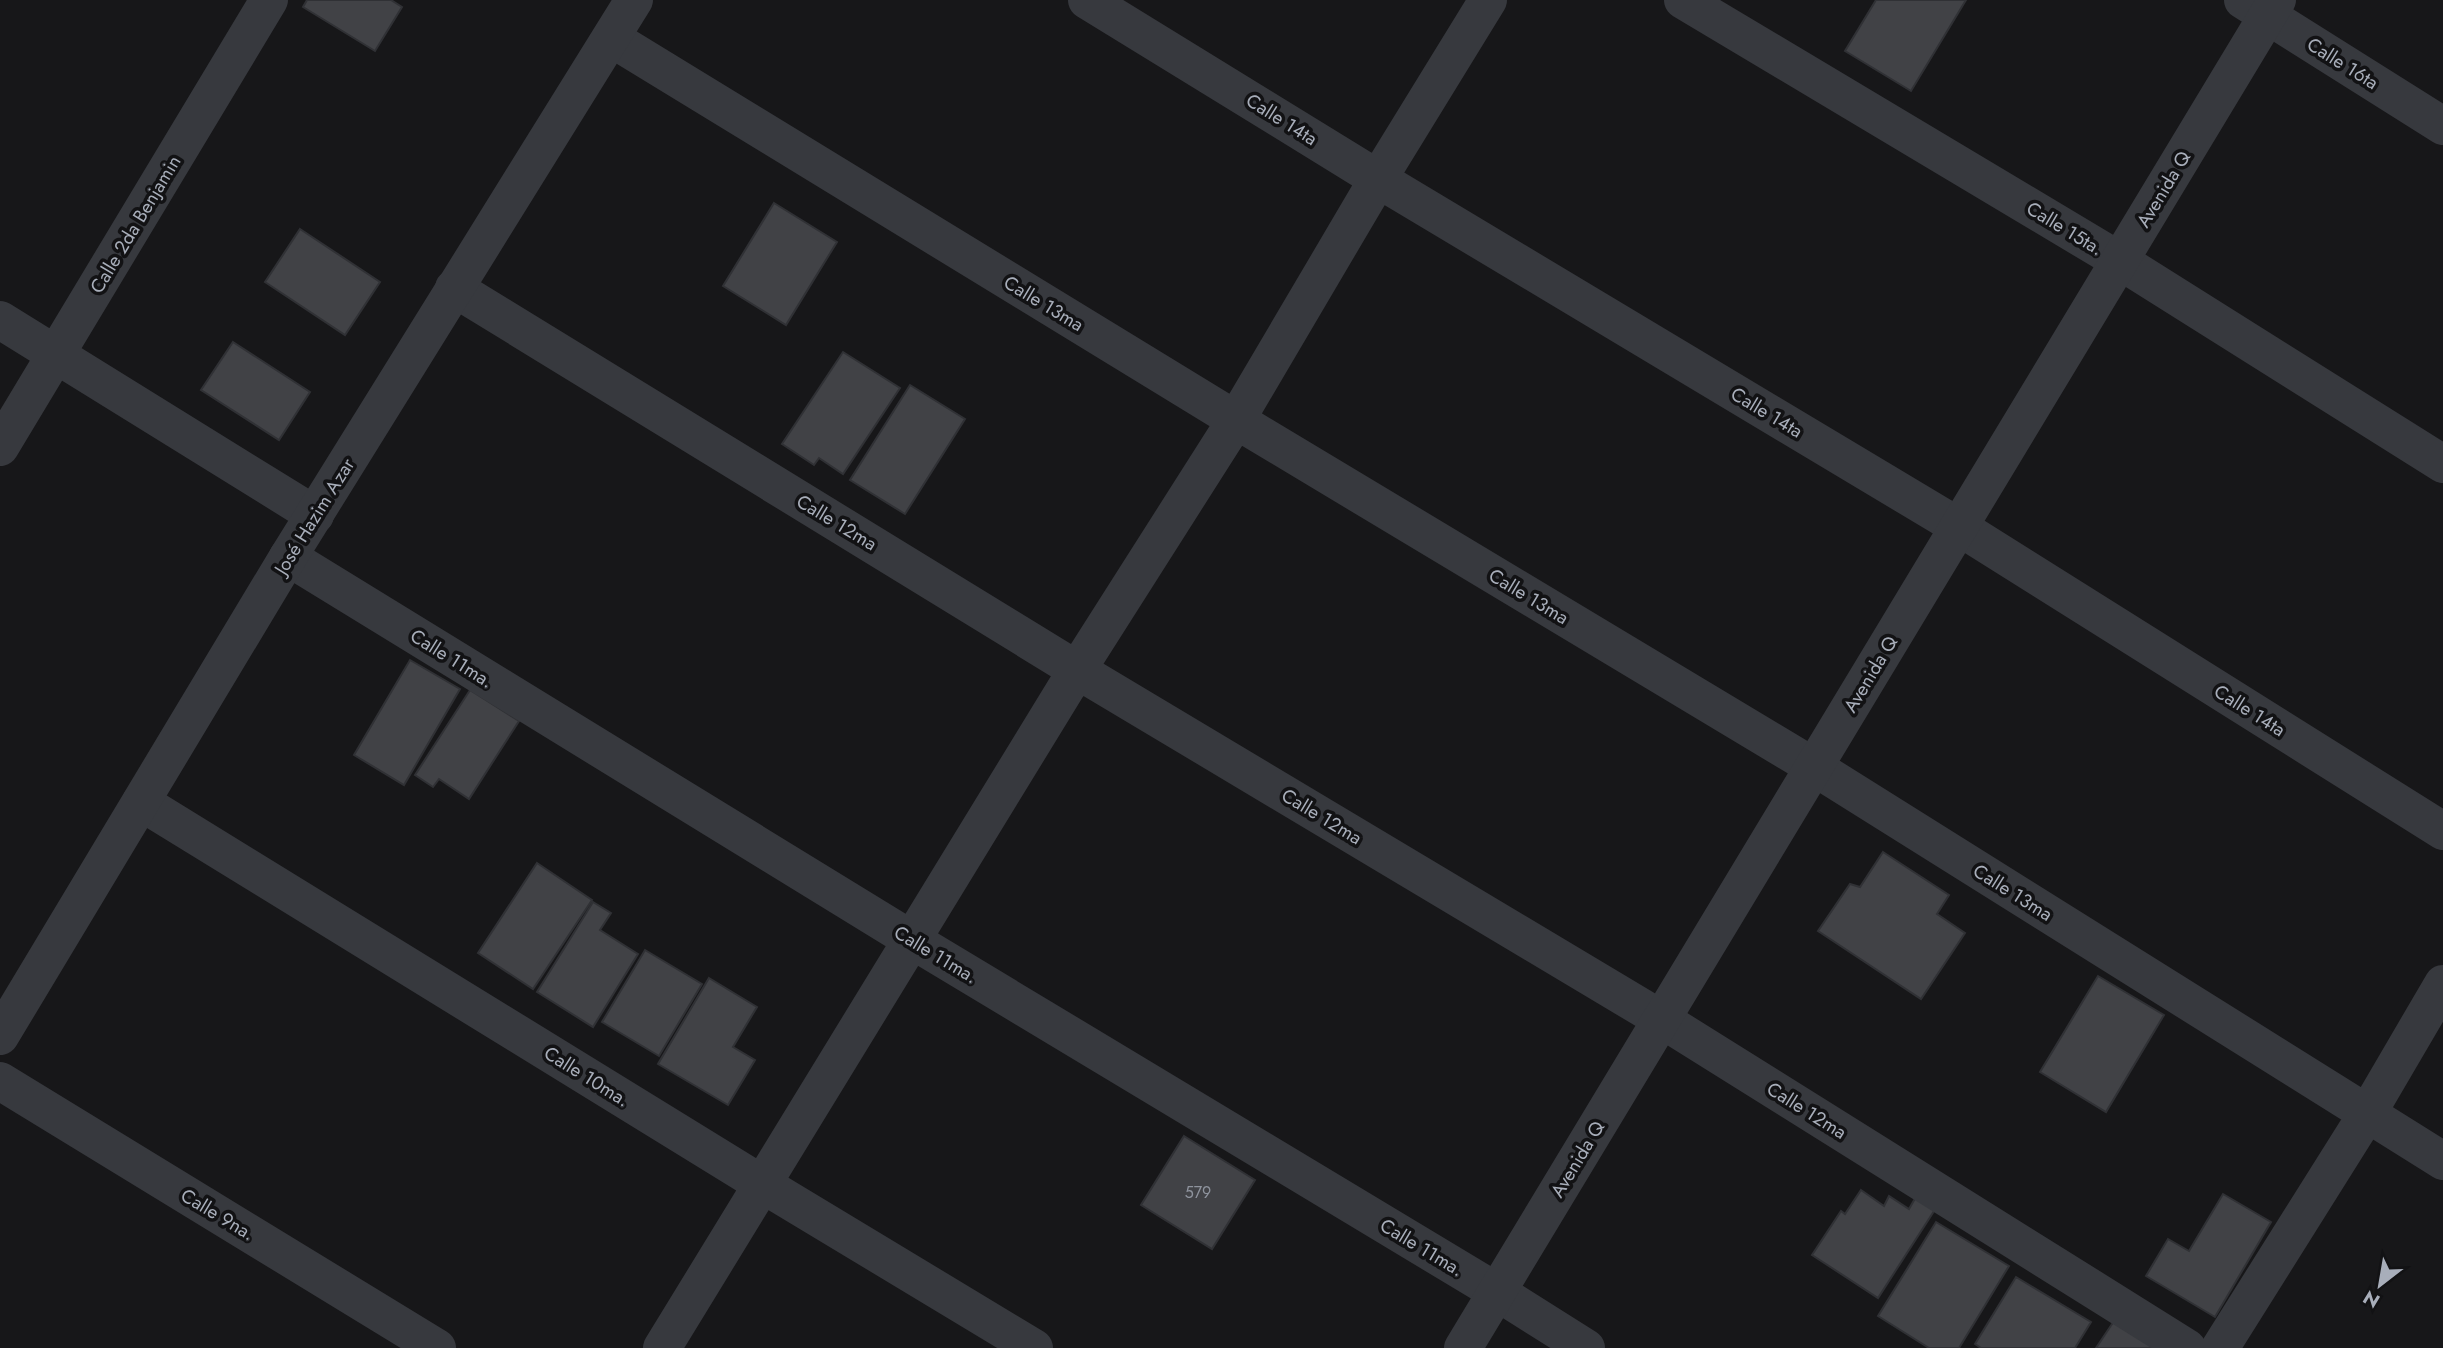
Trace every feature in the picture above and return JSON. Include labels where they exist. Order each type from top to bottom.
[{"type":"street","name":"Calle 2da Benjamin","points":[[0,447],[269,0]]},
{"type":"street","name":"José Hazim Azar","points":[[0,1037],[288,557],[634,0]]},
{"type":"street","name":"Calle 14ta","points":[[1087,0],[1959,527],[2443,831]]},
{"type":"street","points":[[662,1348],[1077,670],[1236,420],[1378,178],[1488,0]]},
{"type":"street","name":"Calle 15ta.","points":[[1683,0],[2120,261],[2443,464]]},
{"type":"street","name":"Avenida Q","points":[[1463,1348],[2120,261],[2263,5]]},
{"type":"street","name":"Calle 16ta","points":[[2263,5],[2443,126]]},
{"type":"street","name":"Calle 13ma","points":[[611,38],[1236,420],[1814,767],[2443,1161]]},
{"type":"street","name":"Calle 12ma","points":[[454,288],[1077,670],[1661,1019],[2187,1348]]},
{"type":"street","points":[[0,320],[315,515]]},
{"type":"street","name":"Calle 11ma.","points":[[288,557],[912,940],[1586,1348]]},
{"type":"street","name":"Calle 10ma.","points":[[141,802],[1034,1348]]},
{"type":"street","points":[[2220,1348],[2367,1114],[2443,984]]},
{"type":"street","name":"Calle 9na.","points":[[0,1081],[437,1348]]},
{"type":"building","points":[[307,0],[391,0],[402,7],[375,51],[303,7]]},
{"type":"building","points":[[1876,0],[1966,0],[1911,91],[1845,51]]},
{"type":"building","points":[[774,203],[837,242],[786,325],[723,286]]},
{"type":"building","points":[[300,229],[380,282],[345,335],[265,282]]},
{"type":"building","points":[[233,342],[310,392],[279,440],[201,390]]},
{"type":"building","points":[[843,352],[900,388],[843,474],[819,458],[814,465],[782,444]]},
{"type":"building","points":[[910,385],[965,419],[905,514],[850,480]]},
{"type":"building","points":[[410,660],[460,689],[404,785],[354,755]]},
{"type":"building","points":[[470,690],[519,721],[469,799],[439,779],[433,787],[415,775]]},
{"type":"building","points":[[1883,852],[1949,895],[1937,914],[1965,933],[1921,999],[1818,931],[1850,884],[1860,887]]},
{"type":"building","points":[[537,863],[592,900],[533,989],[478,953]]},
{"type":"building","points":[[593,902],[611,913],[600,930],[638,954],[593,1027],[537,992]]},
{"type":"building","points":[[645,950],[702,984],[659,1056],[602,1022]]},
{"type":"building","points":[[2098,976],[2164,1015],[2106,1112],[2040,1072]]},
{"type":"building","points":[[709,978],[757,1007],[733,1047],[755,1060],[728,1105],[658,1064]]},
{"type":"building","points":[[1184,1136],[1255,1180],[1212,1249],[1141,1205]]},
{"type":"building","points":[[1861,1190],[1884,1206],[1889,1196],[1909,1209],[1917,1195],[1936,1208],[1878,1298],[1812,1255],[1841,1211],[1845,1214]]},
{"type":"building","points":[[2223,1194],[2271,1222],[2215,1317],[2146,1276],[2168,1239],[2189,1251]]},
{"type":"building","points":[[1936,1222],[2009,1266],[1959,1348],[1929,1348],[1878,1316]]},
{"type":"building","points":[[2016,1277],[2091,1322],[2075,1348],[1981,1348],[1975,1344]]},
{"type":"building","points":[[2114,1321],[2158,1348],[2096,1348]]}]
